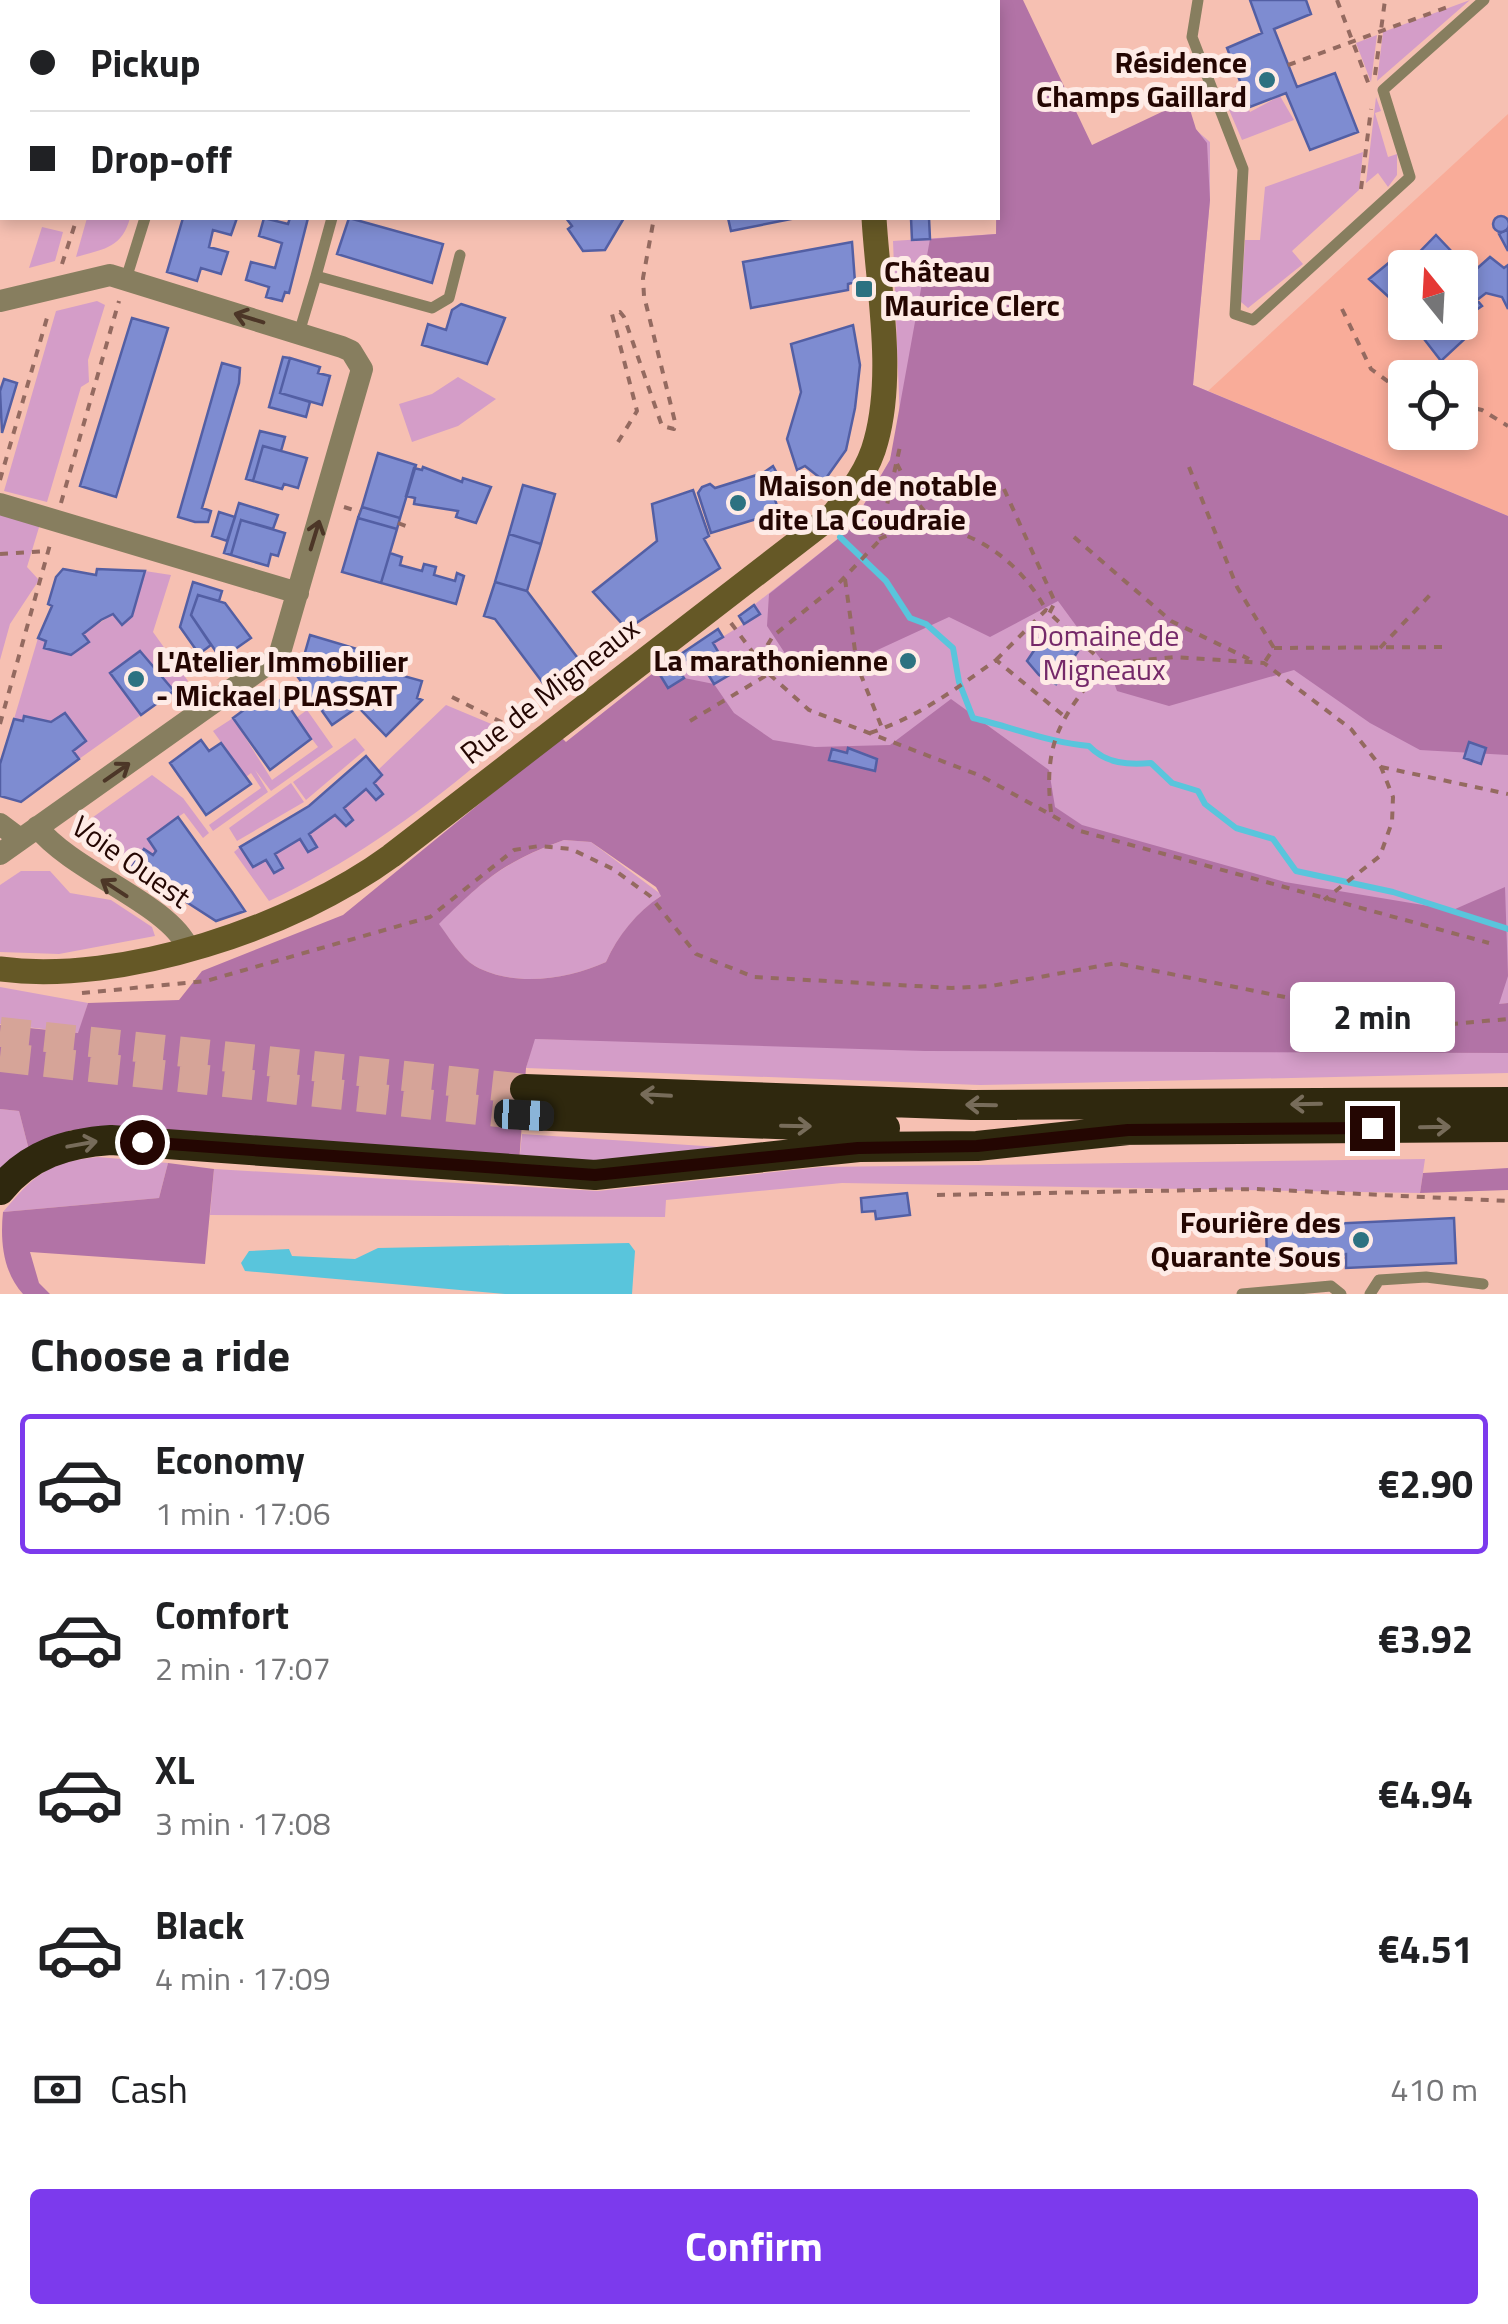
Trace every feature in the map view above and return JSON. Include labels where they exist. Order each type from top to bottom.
[{"type":"highway","points":[[1508,1102],[524,1102],[782,1126],[1128,1130],[1508,1126]]},
{"type":"highway","points":[[0,1190],[17,1172],[46,1153],[112,1140],[456,1168],[595,1175],[858,1148],[977,1146],[1128,1130]]},
{"type":"street","name":"Rue de Migneaux","points":[[0,969],[69,971],[188,948],[290,914],[350,886],[834,514],[858,483],[876,444],[883,386],[874,220]]},
{"type":"street","points":[[0,301],[110,275],[352,352],[362,378],[279,656],[0,854]]},
{"type":"street","points":[[0,504],[298,592]]},
{"type":"street","name":"Voie Ouest","points":[[0,824],[29,833],[173,926],[188,948]]},
{"type":"lane","points":[[1198,0],[1192,37],[1243,169],[1235,314],[1253,320],[1410,176],[1383,90],[1484,0]]},
{"type":"lane","points":[[126,279],[144,220]]},
{"type":"lane","points":[[299,333],[331,220]]},
{"type":"lane","points":[[316,276],[432,308],[448,298],[460,256]]},
{"type":"lane","points":[[1370,1294],[1378,1280],[1426,1277],[1484,1284]]},
{"type":"lane","points":[[1242,1294],[1331,1286],[1342,1294]]},
{"type":"path","points":[[1338,0],[1373,94]]},
{"type":"path","points":[[1288,65],[1465,0]]},
{"type":"path","points":[[62,264],[76,220]]},
{"type":"path","points":[[618,442],[637,411],[612,314],[620,312],[624,317],[662,426],[674,429],[676,422],[642,278],[654,220]]},
{"type":"path","points":[[0,480],[50,306]]},
{"type":"path","points":[[1342,309],[1371,369],[1388,382]]},
{"type":"path","points":[[1478,409],[1508,426]]},
{"type":"path","points":[[758,660],[773,636],[845,577],[879,539],[903,428]]},
{"type":"path","points":[[897,464],[916,502],[937,526]]},
{"type":"path","points":[[1189,466],[1238,587],[1274,648]]},
{"type":"path","points":[[867,734],[960,686],[996,660],[1055,602],[1004,490]]},
{"type":"path","points":[[344,507],[360,512]]},
{"type":"path","points":[[398,523],[411,528]]},
{"type":"path","points":[[879,539],[907,528],[937,526],[970,533],[1006,560],[1048,612],[1105,664]]},
{"type":"path","points":[[1074,537],[1171,621],[1254,662]]},
{"type":"path","points":[[0,554],[48,551]]},
{"type":"path","points":[[845,577],[857,666],[882,728]]},
{"type":"path","points":[[1380,648],[1430,594]]},
{"type":"path","points":[[717,604],[768,674],[809,710],[981,776],[1052,812],[1080,831],[1488,944]]},
{"type":"path","points":[[1274,648],[1450,647]]},
{"type":"path","points":[[1264,663],[1274,648]]},
{"type":"path","points":[[1052,812],[1046,773],[1052,739],[1064,716],[1105,664],[1174,657],[1264,663],[1351,729],[1381,767],[1394,797],[1392,822],[1380,856],[1324,900]]},
{"type":"path","points":[[996,660],[1064,716]]},
{"type":"path","points":[[690,721],[768,674]]},
{"type":"path","points":[[452,697],[511,727]]},
{"type":"path","points":[[1381,767],[1508,794]]},
{"type":"path","points":[[69,971],[68,993],[90,995],[206,981],[430,917],[514,850],[538,846],[571,848],[613,868],[650,896],[696,954],[723,968],[754,976],[952,988],[991,986],[1116,963],[1429,1026],[1508,1020]]},
{"type":"path","points":[[937,1195],[1256,1189],[1508,1201]]},
{"type":"shaded area","points":[[1508,114],[1508,516],[1208,391]]},
{"type":"green space","points":[[1000,0],[1023,0],[1092,145],[1187,100],[1196,129],[1207,143],[1210,200],[1193,385],[1508,516],[1508,755],[1420,750],[1370,723],[1294,670],[1169,706],[1117,691],[1110,672],[1058,601],[990,637],[949,617],[832,671],[790,661],[767,626],[769,594],[849,530],[890,460],[930,239],[996,234],[996,220],[1000,220]]},
{"type":"green space","points":[[1470,0],[1377,81],[1383,32]]},
{"type":"green space","points":[[1377,35],[1371,82],[1356,43]]},
{"type":"green space","points":[[1236,86],[1250,112],[1280,96],[1294,120],[1242,140],[1224,98]]},
{"type":"green space","points":[[1376,97],[1381,111],[1375,113],[1388,157],[1397,154],[1397,175],[1388,187],[1378,173],[1366,183]]},
{"type":"green space","name":"Domaine de Migneaux","points":[[1196,130],[1210,142],[1210,200],[1193,385],[1508,516],[1508,1003],[1427,1014],[566,742],[657,670],[669,688],[683,678],[676,666],[696,654],[714,684],[731,674],[713,643],[759,614],[754,605],[849,530],[890,460],[900,421],[893,241],[996,234]]},
{"type":"green space","points":[[1363,152],[1359,190],[1292,251],[1303,264],[1248,308],[1241,302],[1245,240],[1260,240],[1265,187]]},
{"type":"green space","points":[[86,220],[129,220],[117,241],[76,257]]},
{"type":"green space","points":[[42,227],[63,232],[55,261],[29,268]]},
{"type":"green space","points":[[97,301],[105,305],[88,360],[89,382],[81,387],[47,502],[4,491],[56,311]]},
{"type":"green space","points":[[458,377],[496,399],[458,426],[412,442],[399,404],[432,394]]},
{"type":"green space","points":[[0,513],[40,524],[27,567],[39,580],[10,624],[0,660]]},
{"type":"green space","points":[[145,571],[171,575],[153,632],[188,681],[174,691],[140,651],[110,673],[141,715],[79,759],[51,722],[25,716],[23,721],[14,719],[38,638],[46,641],[44,648],[72,655],[89,643],[83,634],[113,614],[122,624],[132,616]]},
{"type":"green space","points":[[657,670],[668,688],[684,678],[714,684],[734,713],[773,740],[815,747],[890,745],[951,699],[1049,770],[1055,807],[1082,825],[1285,882],[1453,910],[1505,887],[1508,976],[1499,1004],[1508,1003],[1508,1053],[925,1051],[535,1039],[526,1068],[519,1163],[107,1130],[71,1130],[29,1150],[19,1111],[0,1109],[0,1025],[78,1033],[88,1003],[179,1000],[202,971],[343,915],[561,737],[566,742]],"holes":[[[564,840],[591,842],[656,887],[661,896],[629,925],[606,962],[559,977],[507,977],[475,966],[439,924],[482,884],[525,856]]]},
{"type":"green space","points":[[446,705],[513,733],[397,826],[335,866],[269,901],[234,852],[240,847],[253,867],[266,860],[283,867],[275,854],[300,839],[308,852],[316,848],[309,834],[335,815],[346,826],[344,808],[366,789],[376,800],[383,795],[374,783],[382,775],[378,770]]},
{"type":"green space","points":[[307,710],[333,747],[271,791],[255,770],[268,792],[213,831],[209,825],[261,788],[251,773],[246,777],[213,731],[233,718],[272,780],[318,747],[296,718]]},
{"type":"green space","points":[[355,738],[365,750],[306,800],[293,782]]},
{"type":"green space","points":[[152,775],[183,798],[209,833],[203,838],[184,813],[148,838],[156,851],[153,855],[143,850],[132,867],[75,830]]},
{"type":"green space","points":[[291,783],[304,802],[237,841],[229,828]]},
{"type":"green space","points":[[564,840],[591,842],[662,895],[630,925],[606,962],[591,968],[559,977],[524,979],[475,966],[438,924],[495,874]]},
{"type":"green space","points":[[21,871],[50,871],[70,893],[111,900],[152,927],[155,936],[59,954],[0,952],[0,885]]},
{"type":"green space","points":[[0,987],[88,1003],[79,1033],[0,1024]]},
{"type":"green space","points":[[534,1039],[1508,1053],[1508,1073],[980,1085],[526,1068]]},
{"type":"green space","points":[[0,1109],[19,1111],[29,1150],[0,1171]]},
{"type":"green space","points":[[522,1134],[749,1149],[637,1163],[519,1163]]},
{"type":"green space","points":[[98,1157],[168,1163],[159,1198],[3,1212],[44,1172],[67,1162]]},
{"type":"green space","points":[[1425,1159],[1420,1193],[842,1183],[666,1200],[665,1217],[210,1215],[214,1169],[598,1191],[821,1167]]},
{"type":"green space","points":[[168,1163],[214,1169],[205,1264],[30,1252],[39,1283],[50,1294],[23,1294],[4,1256],[3,1212],[159,1198]]},
{"type":"green space","points":[[1508,1168],[1508,1190],[1420,1193],[1423,1173]]},
{"type":"water","points":[[629,1243],[635,1251],[632,1294],[505,1294],[245,1271],[241,1263],[249,1251],[289,1249],[292,1256],[355,1259],[378,1248]]},
{"type":"building","name":"Résidence Champs Gaillard","points":[[1250,0],[1306,0],[1311,14],[1274,29],[1297,87],[1335,73],[1358,132],[1310,150],[1286,93],[1250,107],[1227,48],[1262,33]]},
{"type":"building","points":[[1501,216],[1509,224],[1501,232],[1493,224]]},
{"type":"building","points":[[182,220],[236,220],[231,235],[213,230],[209,247],[228,252],[221,274],[201,268],[197,281],[167,272]]},
{"type":"building","points":[[263,220],[288,224],[289,220],[307,220],[289,293],[285,292],[282,301],[266,297],[269,287],[246,280],[251,262],[275,268],[282,243],[259,236]]},
{"type":"building","points":[[348,220],[443,244],[432,283],[337,254]]},
{"type":"building","points":[[568,220],[623,220],[605,250],[583,251],[568,229],[572,226]]},
{"type":"building","points":[[728,220],[786,220],[731,231]]},
{"type":"building","points":[[911,220],[929,220],[930,239],[912,240]]},
{"type":"building","points":[[1508,229],[1508,251],[1499,234]]},
{"type":"building","points":[[1436,235],[1450,250],[1421,250]]},
{"type":"building","points":[[852,242],[855,282],[848,284],[848,290],[751,308],[743,262]]},
{"type":"building","points":[[1490,257],[1504,268],[1508,265],[1508,309],[1502,297],[1486,293],[1478,299],[1478,268]]},
{"type":"building","points":[[1388,263],[1388,296],[1369,279]]},
{"type":"building","points":[[461,304],[505,318],[487,364],[422,345],[428,324],[446,330],[452,310]]},
{"type":"building","points":[[132,318],[168,328],[116,497],[80,486]]},
{"type":"building","points":[[853,325],[860,365],[855,408],[846,450],[824,481],[805,466],[797,470],[787,439],[801,392],[791,344]]},
{"type":"building","points":[[1425,340],[1464,340],[1442,360]]},
{"type":"building","points":[[283,357],[290,358],[280,393],[310,402],[306,417],[269,407]]},
{"type":"building","points":[[290,358],[320,367],[318,373],[330,376],[322,405],[280,393]]},
{"type":"building","points":[[222,363],[240,368],[239,383],[202,508],[211,511],[208,522],[195,522],[178,517]]},
{"type":"building","points":[[4,379],[17,383],[2,433],[0,391]]},
{"type":"building","points":[[260,431],[285,437],[281,451],[263,446],[253,481],[246,479]]},
{"type":"building","points":[[263,446],[307,458],[298,488],[284,484],[282,489],[253,481]]},
{"type":"building","points":[[378,453],[416,465],[400,518],[362,507]]},
{"type":"building","name":"Maison de notable dite La Coudraie","points":[[773,466],[778,475],[769,481],[779,512],[711,533],[698,493],[702,487],[710,484],[715,488]]},
{"type":"building","points":[[423,467],[462,482],[463,478],[491,487],[476,523],[456,517],[458,511],[414,504],[415,498],[406,496],[414,468]]},
{"type":"building","points":[[523,485],[555,494],[541,544],[509,534]]},
{"type":"building","points":[[693,490],[709,536],[704,539],[720,568],[627,629],[593,592],[657,541],[652,504]]},
{"type":"building","points":[[239,503],[278,515],[273,529],[241,520],[231,555],[224,553]]},
{"type":"building","points":[[362,507],[400,518],[397,529],[358,518]]},
{"type":"building","points":[[219,512],[235,517],[227,541],[212,536]]},
{"type":"building","points":[[358,518],[397,529],[381,583],[342,572]]},
{"type":"building","points":[[241,520],[285,533],[278,556],[271,554],[268,566],[231,555]]},
{"type":"building","points":[[509,534],[541,544],[527,591],[495,582]]},
{"type":"building","points":[[390,553],[402,557],[400,565],[422,571],[424,564],[436,567],[434,575],[455,581],[457,573],[464,576],[456,604],[381,583]]},
{"type":"building","points":[[63,569],[96,575],[97,569],[145,571],[132,616],[122,625],[113,614],[101,620],[83,634],[89,642],[71,655],[44,648],[46,641],[38,638],[52,606],[48,604],[56,577]]},
{"type":"building","points":[[193,582],[222,591],[219,601],[198,595],[191,615],[211,645],[199,654],[180,627]]},
{"type":"building","points":[[495,582],[527,591],[580,661],[546,687],[495,619],[484,616]]},
{"type":"building","points":[[198,595],[225,603],[251,638],[221,659],[191,615]]},
{"type":"building","points":[[754,605],[760,614],[744,624],[739,616]]},
{"type":"building","points":[[718,629],[723,637],[713,643],[731,674],[714,684],[696,654],[676,666],[684,678],[668,688],[657,670]]},
{"type":"building","points":[[1048,630],[1078,651],[1056,684],[1039,675],[1027,661],[1035,649],[1031,646]]},
{"type":"building","points":[[310,635],[364,651],[359,668],[374,672],[375,668],[422,681],[417,698],[422,700],[386,736],[358,707],[332,725],[295,673],[300,670]]},
{"type":"building","points":[[140,651],[174,691],[141,715],[110,673]]},
{"type":"building","points":[[264,695],[271,707],[283,698],[311,739],[270,770],[233,718]]},
{"type":"building","points":[[65,713],[86,741],[73,751],[79,759],[21,802],[0,796],[0,764],[14,719],[23,721],[24,716],[51,722]]},
{"type":"building","points":[[201,740],[209,751],[221,743],[251,784],[206,815],[170,763]]},
{"type":"building","points":[[1469,742],[1486,748],[1481,764],[1464,758]]},
{"type":"building","points":[[848,748],[877,759],[875,771],[829,760],[832,749],[847,753]]},
{"type":"building","points":[[366,756],[382,775],[374,783],[383,794],[376,800],[366,789],[344,808],[353,820],[346,826],[335,815],[309,834],[317,847],[308,852],[300,839],[275,854],[283,868],[274,873],[266,860],[253,867],[240,847],[309,806]]},
{"type":"building","points":[[178,817],[245,911],[216,921],[132,867],[144,849],[153,855],[156,851],[148,839]]},
{"type":"building","points":[[907,1193],[910,1215],[876,1219],[875,1211],[862,1212],[861,1198]]},
{"type":"building","name":"Fourière des Quarante Sous","points":[[1454,1218],[1456,1263],[1346,1268],[1346,1254],[1267,1257],[1266,1227]]},
{"type":"waterway","points":[[840,537],[886,581],[910,618],[926,624],[953,648],[959,682],[973,718],[1089,746],[1118,762],[1151,763],[1172,783],[1198,791],[1205,804],[1236,828],[1273,839],[1296,871],[1393,892],[1508,929]]},
{"type":"tunnel","points":[[0,1032],[525,1089]]},
{"type":"tunnel","points":[[0,1057],[524,1115]]},
{"type":"place","name":"Résidence Champs Gaillard","points":[[1267,80]]},
{"type":"place","name":"Château Maurice Clerc","points":[[864,289]]},
{"type":"place","name":"Maison de notable dite La Coudraie","points":[[738,503]]},
{"type":"place","name":"La marathonienne","points":[[908,661]]},
{"type":"place","name":"L'Atelier Immobilier - Mickael PLASSAT","points":[[136,679]]},
{"type":"place","name":"Fourière des Quarante Sous","points":[[1361,1240]]},
{"type":"route","points":[[142,1142],[456,1168],[595,1175],[858,1148],[977,1146],[1128,1130],[1372,1128]]}]
